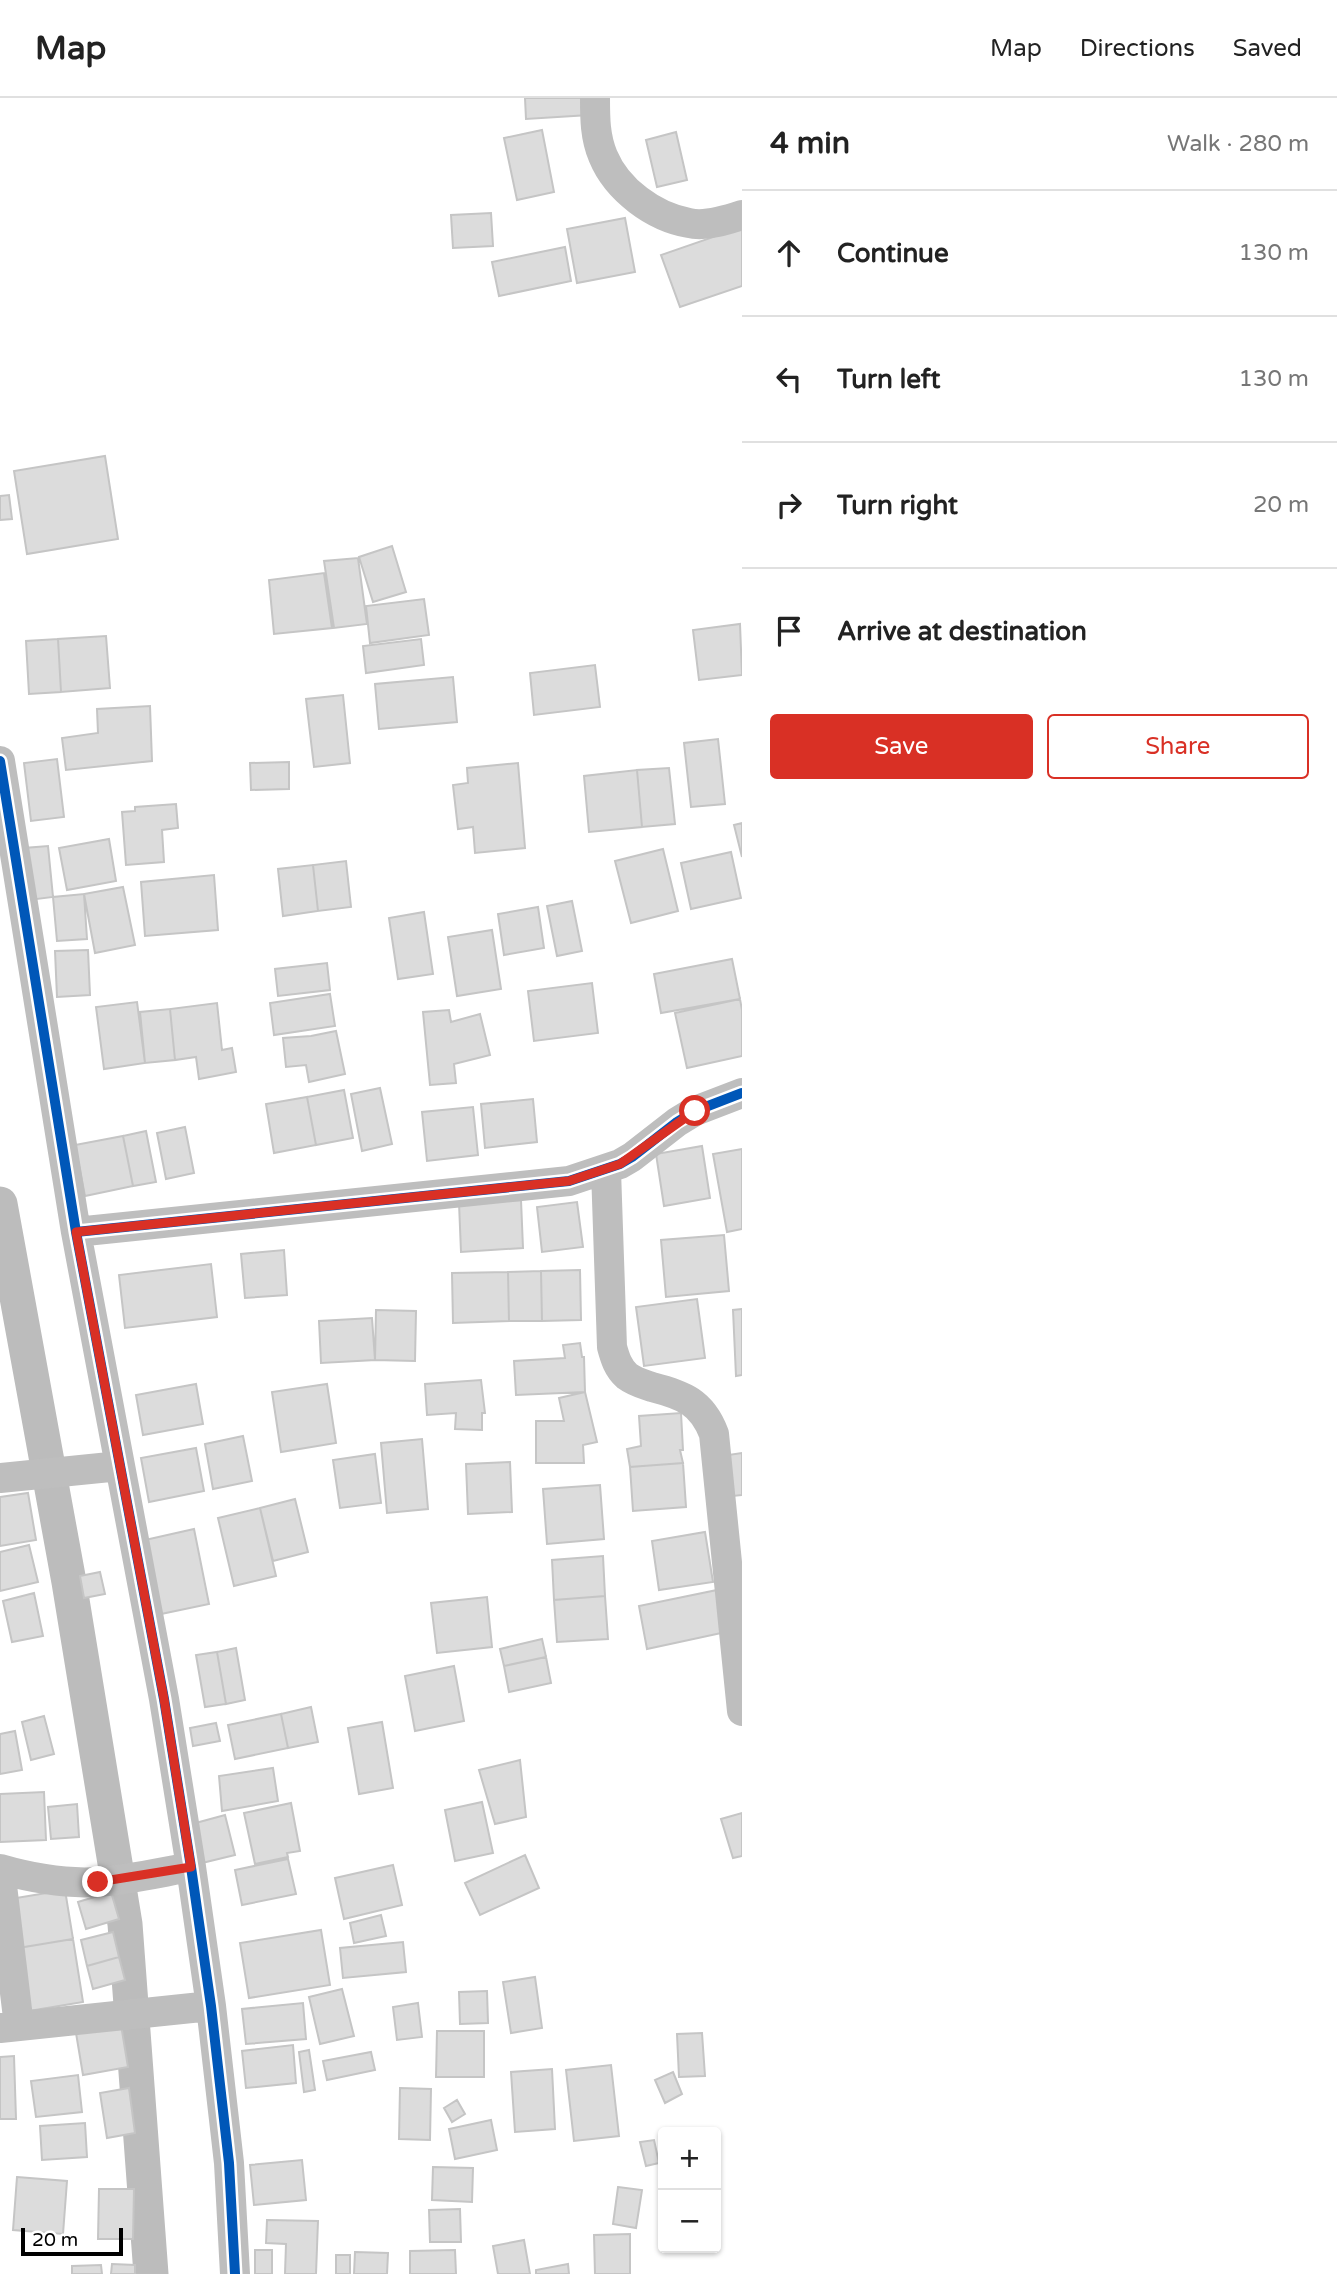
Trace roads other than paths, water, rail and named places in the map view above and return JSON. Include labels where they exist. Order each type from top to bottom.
[{"type":"street","points":[[595,98],[595,130],[603,157],[620,182],[637,200],[666,216],[692,224],[728,220],[742,215]]},
{"type":"street","points":[[0,761],[76,1232],[107,1468],[164,1699],[191,1867],[197,2008],[229,2163],[234,2274]]},
{"type":"street","points":[[76,1232],[569,1181],[606,1170],[632,1157],[695,1111],[742,1093]]},
{"type":"street","points":[[606,1170],[612,1347],[617,1363],[625,1374],[636,1382],[682,1395],[708,1419],[714,1434],[742,1711]]},
{"type":"street","points":[[0,1478],[107,1468]]},
{"type":"street","points":[[191,1867],[98,1882],[58,1881],[18,1875],[0,1869],[10,2027],[197,2008]]},
{"type":"waterway","points":[[0,1204],[69,1582],[125,1924],[151,2274]]}]
